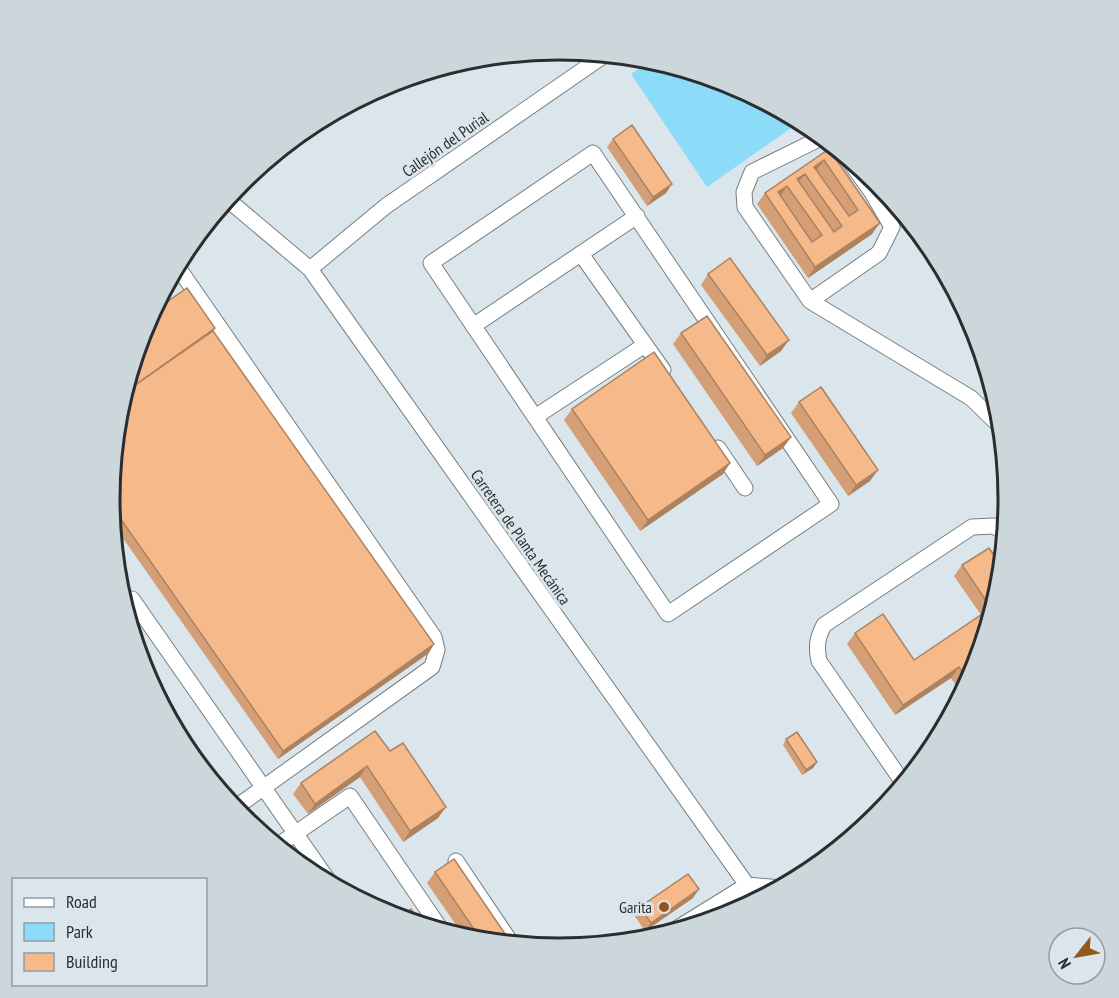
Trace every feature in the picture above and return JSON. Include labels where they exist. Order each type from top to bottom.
[{"type":"street","name":"Callejón del Purial","points":[[310,269],[387,206],[595,62]]},
{"type":"street","points":[[814,142],[752,172],[744,192],[745,207],[810,301],[971,398],[991,417]]},
{"type":"street","points":[[593,153],[831,504],[668,614],[473,326],[431,263],[593,153]]},
{"type":"street","points":[[810,301],[879,254],[892,227],[881,201]]},
{"type":"street","name":"Carretera de Planta Mecánica","points":[[234,205],[310,269],[751,894]]},
{"type":"street","points":[[473,326],[637,216]]},
{"type":"street","points":[[581,254],[672,383]]},
{"type":"street","points":[[183,274],[434,637],[438,650],[432,667],[343,722],[243,802]]},
{"type":"street","points":[[535,417],[645,345]]},
{"type":"street","points":[[712,440],[745,488]]},
{"type":"street","points":[[899,777],[819,661],[816,648],[819,635],[824,625],[959,534],[983,524],[998,528]]},
{"type":"street","points":[[132,598],[317,864]]},
{"type":"street","points":[[285,841],[350,796],[434,920]]},
{"type":"street","points":[[456,861],[505,934]]},
{"type":"street","points":[[697,916],[747,885],[765,887]]},
{"type":"green space","points":[[641,67],[701,83],[754,105],[792,127],[707,187],[631,74]]},
{"type":"building","points":[[632,125],[672,184],[653,197],[613,139]]},
{"type":"building","points":[[827,151],[835,157],[880,223],[815,267],[765,193]],"holes":[[[824,160],[858,210],[849,216],[814,167]],[[805,174],[842,226],[834,232],[797,179]],[[787,186],[822,235],[812,242],[778,192]]]},
{"type":"building","points":[[730,258],[789,340],[767,355],[708,274]]},
{"type":"building","points":[[187,288],[215,328],[135,385],[154,331],[168,301]]},
{"type":"building","points":[[707,316],[791,437],[765,455],[681,333]]},
{"type":"building","points":[[213,331],[434,644],[283,751],[121,519],[121,470],[135,385]]},
{"type":"building","points":[[654,352],[730,463],[648,520],[572,409]]},
{"type":"building","points":[[821,387],[878,470],[856,485],[799,402]]},
{"type":"building","points":[[989,548],[995,557],[987,601],[962,565]]},
{"type":"building","points":[[984,613],[963,672],[959,667],[903,705],[855,633],[883,614],[914,660]]},
{"type":"building","points":[[375,731],[390,751],[403,743],[446,807],[410,831],[367,766],[315,804],[301,783]]},
{"type":"building","points":[[797,732],[817,762],[806,770],[786,739]]},
{"type":"building","points":[[454,859],[505,934],[475,930],[435,872]]},
{"type":"building","name":"Garita","points":[[688,874],[699,889],[651,923],[640,907]]},
{"type":"place","name":"Garita","points":[[664,907]]}]
